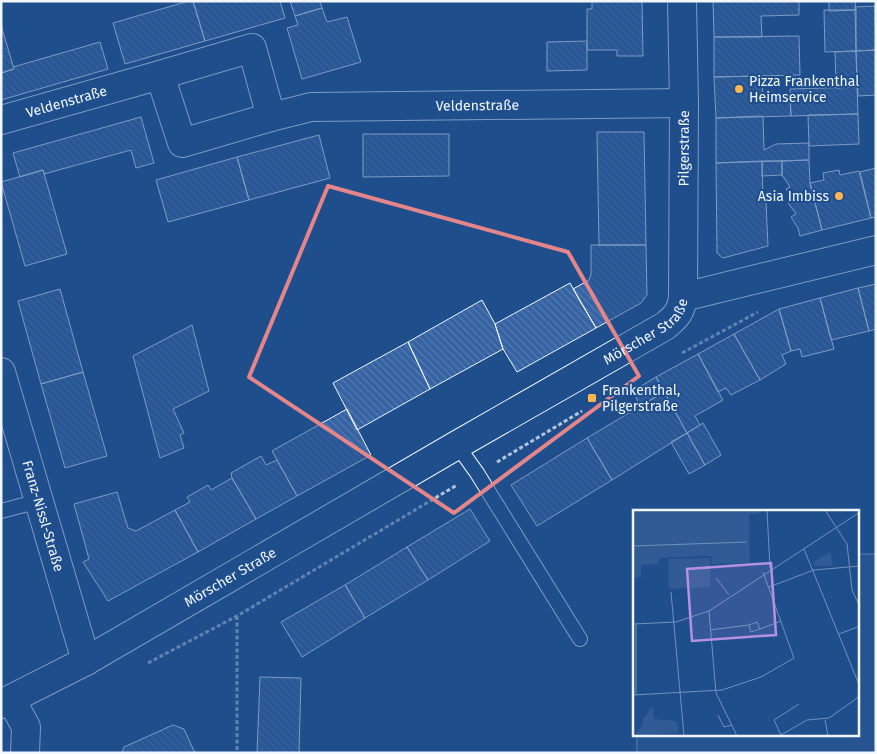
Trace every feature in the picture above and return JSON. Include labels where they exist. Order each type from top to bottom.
[{"type":"street","name":"Pilgerstraße","points":[[682,1],[684,298]]},
{"type":"street","name":"Veldenstraße","points":[[1,120],[252,48],[271,118]]},
{"type":"street","name":"Veldenstraße","points":[[160,75],[182,143],[311,106],[684,103]]},
{"type":"street","name":"Mörscher Straße","points":[[6,702],[86,661],[665,326],[677,315],[684,298],[876,250]]},
{"type":"street","name":"Franz-Nissl-Straße","points":[[1,372],[86,661]]},
{"type":"street","points":[[6,702],[26,727],[25,753]]},
{"type":"lane","points":[[458,445],[580,639]]},
{"type":"lane","points":[[1,511],[39,501]]},
{"type":"path","points":[[682,354],[760,311]]},
{"type":"path","points":[[140,667],[237,616],[588,408]]},
{"type":"path","points":[[237,616],[237,753]]},
{"type":"highlighted area","points":[[328,186],[568,252],[639,376],[454,513],[249,377]]},
{"type":"shaded area","points":[[860,554],[876,554],[876,753],[637,753],[637,736],[860,736]]},
{"type":"building","points":[[193,1],[205,41],[125,64],[113,23]]},
{"type":"building","points":[[193,1],[280,1],[285,18],[205,41]]},
{"type":"building","points":[[290,1],[320,1],[322,8],[295,16]]},
{"type":"building","points":[[592,1],[642,1],[643,56],[617,56],[617,50],[587,50],[587,9],[592,9]]},
{"type":"building","points":[[713,1],[799,1],[799,15],[761,16],[762,37],[714,37]]},
{"type":"building","points":[[829,1],[855,1],[856,10],[829,11]]},
{"type":"building","points":[[875,6],[876,50],[856,51],[855,7]]},
{"type":"building","points":[[322,8],[327,22],[347,17],[361,62],[302,79],[287,28],[298,25],[295,16]]},
{"type":"building","points":[[824,10],[856,10],[856,51],[825,52]]},
{"type":"building","points":[[1,25],[14,69],[1,73]]},
{"type":"building","points":[[799,36],[800,75],[714,77],[714,37]]},
{"type":"building","points":[[587,41],[587,70],[547,71],[547,42]]},
{"type":"building","points":[[100,42],[108,69],[1,100],[1,73],[14,69],[13,67]]},
{"type":"building","points":[[876,50],[876,95],[858,96],[856,51]]},
{"type":"building","points":[[856,51],[857,87],[836,88],[835,52]]},
{"type":"building","name":"Pizza Frankenthal Heimservice","points":[[762,76],[763,101],[790,100],[791,116],[716,118],[714,77]]},
{"type":"building","points":[[857,87],[858,114],[791,116],[790,89]]},
{"type":"building","points":[[858,114],[859,144],[809,146],[808,115]]},
{"type":"building","points":[[763,116],[764,150],[776,144],[809,143],[809,160],[716,163],[716,118]]},
{"type":"building","points":[[141,117],[154,163],[136,168],[131,150],[44,174],[43,170],[20,177],[13,153]]},
{"type":"building","points":[[597,132],[644,132],[646,245],[599,245]]},
{"type":"building","points":[[363,134],[449,134],[449,176],[363,177]]},
{"type":"building","points":[[319,135],[330,178],[249,200],[237,157]]},
{"type":"building","points":[[237,157],[249,200],[168,222],[156,180]]},
{"type":"building","points":[[809,160],[810,183],[822,230],[800,236],[798,228],[791,217],[796,214],[788,203],[793,199],[786,189],[790,187],[782,175],[782,161]]},
{"type":"building","points":[[762,161],[782,161],[782,175],[762,176]]},
{"type":"building","points":[[762,161],[763,202],[766,202],[768,246],[723,258],[717,253],[716,163]]},
{"type":"building","points":[[876,168],[876,217],[871,218],[860,172]]},
{"type":"building","points":[[43,170],[67,254],[25,266],[1,182]]},
{"type":"building","points":[[839,170],[840,175],[859,171],[871,218],[822,230],[810,183],[824,180],[823,173]]},
{"type":"building","points":[[591,245],[646,245],[647,295],[641,303],[596,328],[573,289],[589,280],[591,274]]},
{"type":"building","points":[[570,283],[596,328],[517,372],[503,349],[495,324]]},
{"type":"building","points":[[876,284],[876,329],[869,331],[858,288]]},
{"type":"building","points":[[858,288],[869,331],[831,340],[820,298]]},
{"type":"building","points":[[60,289],[83,372],[41,384],[18,301]]},
{"type":"building","points":[[820,298],[834,349],[802,357],[800,349],[791,351],[779,309]]},
{"type":"building","points":[[482,300],[495,324],[503,349],[430,389],[408,342]]},
{"type":"building","points":[[779,309],[791,351],[782,355],[786,364],[760,380],[734,334]]},
{"type":"building","points":[[192,325],[209,391],[173,409],[184,433],[180,435],[184,448],[160,458],[133,356]]},
{"type":"building","points":[[734,334],[760,380],[731,395],[726,388],[718,392],[698,354]]},
{"type":"building","points":[[408,342],[430,389],[357,430],[333,383]]},
{"type":"building","points":[[698,354],[723,400],[695,416],[700,425],[687,433],[656,377]]},
{"type":"building","points":[[83,372],[107,456],[65,468],[41,384]]},
{"type":"building","points":[[656,377],[664,392],[640,406],[633,391]]},
{"type":"building","points":[[664,392],[687,433],[612,480],[587,438]]},
{"type":"building","points":[[347,409],[371,455],[297,496],[272,451]]},
{"type":"building","points":[[703,423],[721,455],[705,465],[687,433]]},
{"type":"building","points":[[687,433],[705,465],[689,474],[671,442]]},
{"type":"building","points":[[587,438],[612,480],[537,526],[511,485]]},
{"type":"building","points":[[261,456],[266,465],[277,460],[297,496],[256,519],[232,478],[231,473]]},
{"type":"building","points":[[232,478],[256,519],[198,552],[175,510],[190,502],[187,497],[208,485],[211,490]]},
{"type":"building","points":[[117,492],[128,528],[136,531],[175,510],[198,552],[108,601],[83,562],[89,559],[74,504]]},
{"type":"building","points":[[470,509],[490,541],[428,580],[407,547]]},
{"type":"building","points":[[407,547],[428,580],[365,618],[345,585]]},
{"type":"building","points":[[345,585],[365,618],[302,657],[281,622]]},
{"type":"building","points":[[260,677],[301,678],[299,753],[257,753]]},
{"type":"building","points":[[173,725],[184,729],[195,753],[122,753],[124,747]]},
{"type":"place","name":"Pizza Frankenthal Heimservice","points":[[739,89]]},
{"type":"place","name":"Asia Imbiss","points":[[839,196]]},
{"type":"place","name":"Frankenthal, Pilgerstraße","points":[[592,398]]}]
